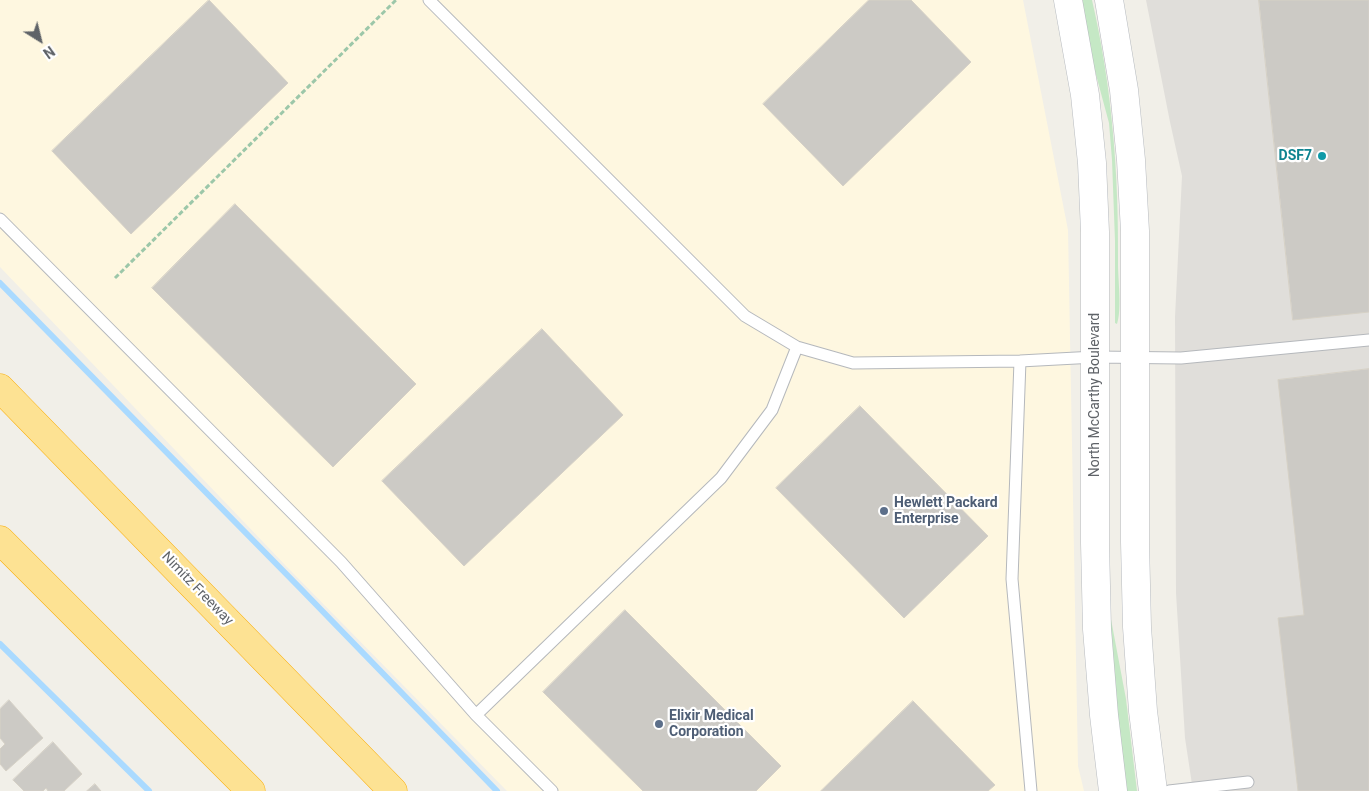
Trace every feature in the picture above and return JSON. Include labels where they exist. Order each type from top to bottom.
[{"type":"highway","name":"Nimitz Freeway","points":[[0,388],[393,791]]},
{"type":"highway","points":[[0,540],[250,791]]},
{"type":"main road","name":"North McCarthy Boulevard","points":[[1068,0],[1085,95],[1092,163],[1095,232],[1097,629],[1113,791]]},
{"type":"main road","points":[[1109,0],[1124,90],[1131,160],[1135,231],[1137,627],[1143,711],[1153,791]]},
{"type":"lane","points":[[429,0],[745,316],[797,347],[852,363],[1095,357],[1181,358],[1369,340]]},
{"type":"lane","points":[[0,219],[341,562],[476,715],[552,791]]},
{"type":"lane","points":[[476,715],[721,478],[772,410],[797,347]]},
{"type":"lane","points":[[1020,360],[1012,579],[1032,791]]},
{"type":"lane","points":[[1169,791],[1248,782]]},
{"type":"path","points":[[115,278],[396,0]]},
{"type":"shaded area","points":[[0,0],[1023,0],[1068,230],[1078,766],[1084,791],[507,791],[287,567],[0,267]]},
{"type":"shaded area","points":[[1146,0],[1369,0],[1369,791],[1193,791],[1185,738],[1176,593],[1175,317],[1182,176]]},
{"type":"green space","points":[[1078,0],[1092,0],[1105,65],[1113,131],[1120,303],[1117,324],[1115,323],[1115,241],[1109,123],[1081,19]]},
{"type":"green space","points":[[1107,535],[1110,614],[1126,699],[1137,791],[1122,791],[1105,616]]},
{"type":"building","points":[[209,0],[288,83],[131,234],[52,151]]},
{"type":"building","points":[[869,0],[911,0],[971,62],[843,186],[763,104]]},
{"type":"building","name":"DSF7","points":[[1259,0],[1369,0],[1369,312],[1293,320]]},
{"type":"building","points":[[235,204],[416,384],[333,467],[152,288]]},
{"type":"building","points":[[542,329],[623,415],[464,566],[382,481]]},
{"type":"building","points":[[1369,369],[1369,791],[1298,791],[1278,618],[1304,615],[1278,380]]},
{"type":"building","points":[[860,406],[988,536],[904,618],[776,488]]},
{"type":"building","points":[[625,610],[781,766],[756,791],[643,791],[543,692]]},
{"type":"building","points":[[9,700],[43,738],[6,771],[0,764],[0,749],[5,744],[0,738],[0,709]]},
{"type":"building","points":[[913,701],[995,785],[988,791],[821,791]]},
{"type":"building","points":[[53,742],[82,774],[64,791],[48,791],[46,788],[43,791],[24,791],[13,780]]},
{"type":"building","points":[[95,784],[101,791],[87,791]]},
{"type":"waterway","points":[[0,283],[497,791]]},
{"type":"waterway","points":[[0,644],[149,791]]},
{"type":"place","name":"DSF7","points":[[1322,156]]},
{"type":"place","name":"Hewlett Packard Enterprise","points":[[884,511]]},
{"type":"place","name":"Elixir Medical Corporation","points":[[659,724]]}]
